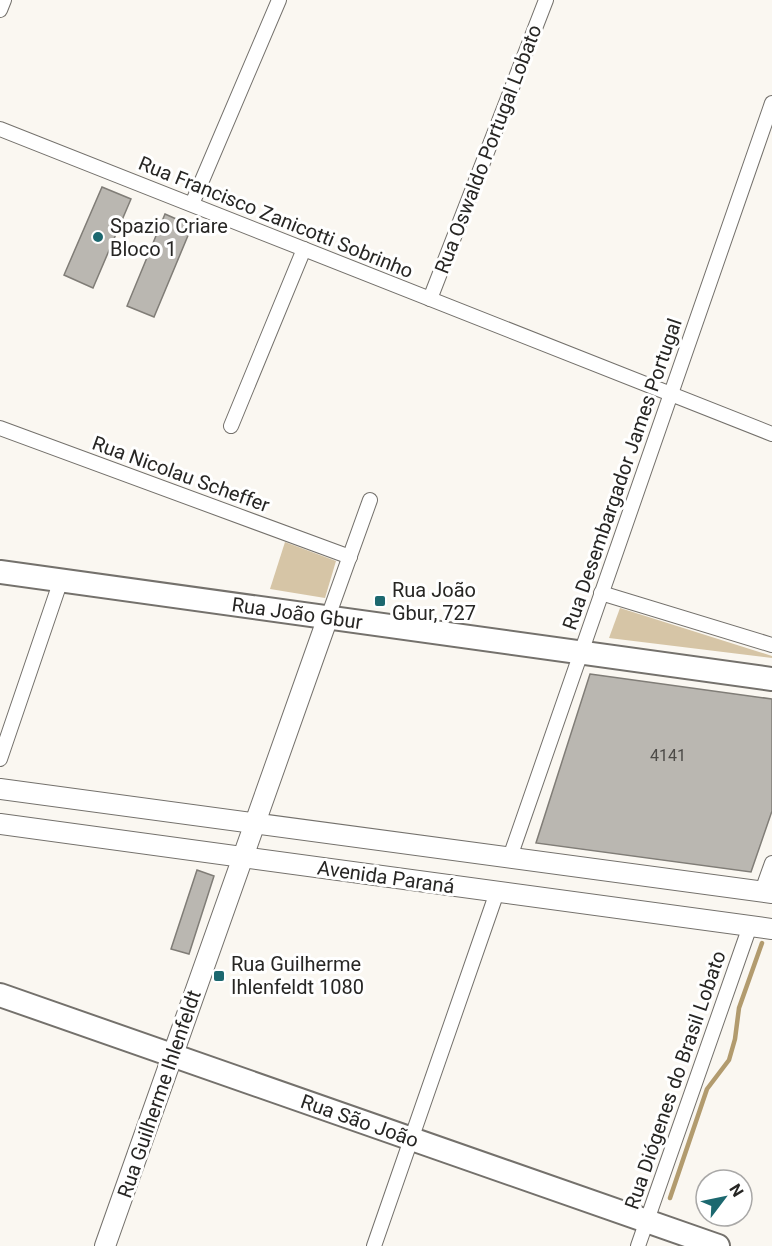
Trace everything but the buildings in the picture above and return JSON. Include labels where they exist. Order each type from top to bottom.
[{"type":"main road","name":"Rua João Gbur","points":[[0,572],[772,679]]},
{"type":"main road","name":"Rua São João","points":[[0,995],[718,1246]]},
{"type":"street","points":[[0,10],[4,0]]},
{"type":"street","points":[[192,204],[279,0]]},
{"type":"street","name":"Rua Oswaldo Portugal Lobato","points":[[430,299],[546,0]]},
{"type":"street","name":"Rua Desembargador James Portugal","points":[[510,857],[772,103]]},
{"type":"street","name":"Rua Francisco Zanicotti Sobrinho","points":[[0,129],[772,435]]},
{"type":"street","points":[[231,426],[304,249]]},
{"type":"street","name":"Rua Nicolau Scheffer","points":[[0,428],[350,556]]},
{"type":"street","points":[[249,840],[370,500]]},
{"type":"street","points":[[0,759],[61,580]]},
{"type":"street","points":[[601,593],[772,645]]},
{"type":"street","name":"Avenida Paraná","points":[[0,789],[497,892],[772,929]]},
{"type":"street","name":"Avenida Paraná","points":[[0,824],[510,857],[767,892]]},
{"type":"street","name":"Rua Guilherme Ihlenfeldt","points":[[105,1246],[249,840]]},
{"type":"street","points":[[767,892],[772,863]]},
{"type":"street","points":[[374,1246],[497,892]]},
{"type":"street","name":"Rua Diógenes do Brasil Lobato","points":[[638,1246],[750,926]]},
{"type":"shaded area","points":[[285,542],[336,561],[325,598],[270,589]]},
{"type":"shaded area","points":[[620,608],[772,656],[772,658],[609,638]]},
{"type":"waterway","points":[[670,1198],[707,1089],[729,1060],[735,1039],[739,1008],[762,943]]},
{"type":"place","name":"Spazio Criare Bloco 1","points":[[98,237]]},
{"type":"place","name":"Rua João Gbur, 727","points":[[380,601]]},
{"type":"place","name":"Rua Guilherme Ihlenfeldt 1080","points":[[219,976]]}]
